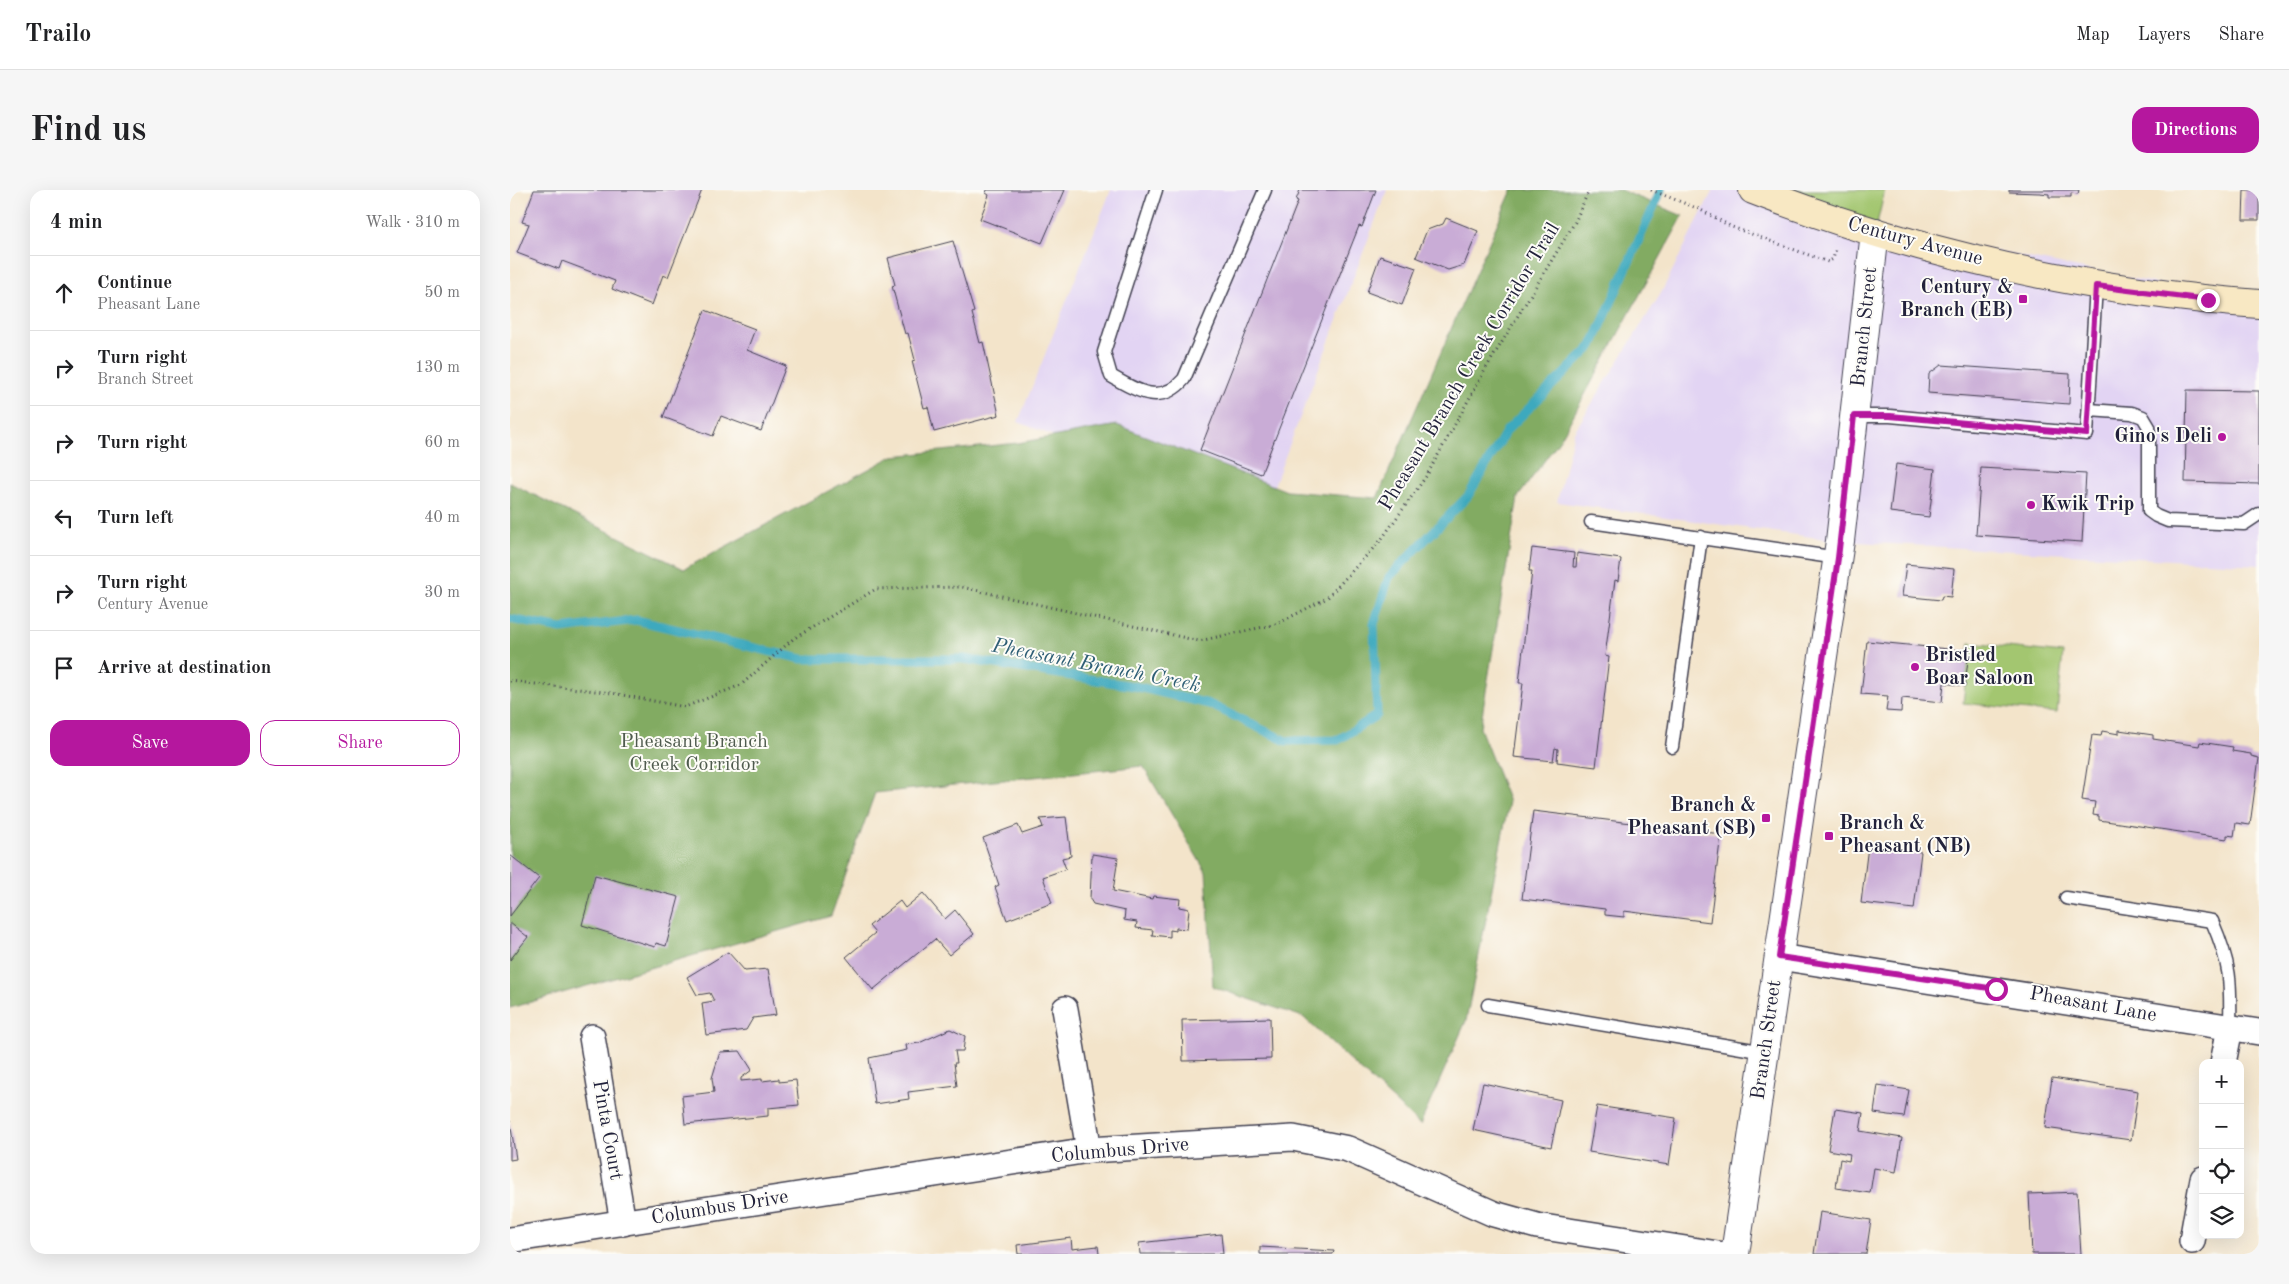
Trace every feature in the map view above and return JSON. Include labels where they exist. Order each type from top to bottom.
[{"type":"main road","name":"Century Avenue","points":[[1753,190],[1875,232],[2035,274],[2096,286],[2208,300],[2259,304]]},
{"type":"street","name":"Branch Street","points":[[1735,1254],[1838,558],[1875,232]]},
{"type":"street","name":"Pheasant Lane","points":[[1779,957],[1996,989],[2259,1032]]},
{"type":"street","points":[[1065,1009],[1089,1150]]},
{"type":"street","points":[[2225,1059],[2230,1028]]},
{"type":"street","name":"Pinta Court","points":[[592,1037],[624,1223]]},
{"type":"street","name":"Columbus Drive","points":[[510,1240],[1089,1150],[1293,1138],[1311,1140],[1348,1150],[1494,1214],[1537,1226],[1718,1254]]},
{"type":"street","points":[[2192,1241],[2200,1194]]},
{"type":"lane","points":[[1156,190],[1104,352],[1110,376],[1134,389],[1159,395],[1175,390],[1184,378],[1265,190]]},
{"type":"lane","points":[[1854,416],[1890,416],[2087,434],[2096,286]]},
{"type":"lane","points":[[2089,410],[2132,413],[2143,417],[2149,427],[2149,511],[2156,516],[2168,520],[2244,524],[2259,514]]},
{"type":"lane","points":[[1591,522],[1838,558]]},
{"type":"lane","points":[[1672,747],[1701,537]]},
{"type":"lane","points":[[2066,898],[2212,921],[2226,953],[2231,978],[2230,1028]]},
{"type":"lane","points":[[1488,1005],[1765,1052]]},
{"type":"path","name":"Pheasant Branch Creek Corridor Trail","points":[[510,681],[612,693],[685,707],[742,685],[793,639],[876,589],[962,587],[1199,641],[1277,624],[1328,598],[1381,540],[1427,475],[1485,370],[1575,222],[1589,190]]},
{"type":"path","points":[[1651,190],[1699,209],[1732,227],[1828,262],[1833,259]]},
{"type":"shaded area","points":[[1111,190],[1387,190],[1262,517],[1018,422]]},
{"type":"shaded area","points":[[1713,190],[1753,190],[1824,217],[2259,304],[2259,565],[1840,541],[1557,502],[1574,432],[1660,295]]},
{"type":"green space","name":"Pheasant Branch Creek Corridor","points":[[1512,190],[1621,190],[1683,216],[1561,438],[1518,497],[1480,728],[1509,802],[1466,1021],[1420,1125],[1303,1017],[1213,987],[1206,872],[1143,766],[875,793],[831,916],[510,1008],[510,483],[684,569],[893,456],[1018,443],[1117,425],[1287,491],[1377,498]]},
{"type":"green space","points":[[1753,190],[1885,190],[1875,232]]},
{"type":"green space","points":[[1970,643],[2063,653],[2057,713],[1963,703]]},
{"type":"building","points":[[534,190],[702,190],[668,277],[663,275],[652,305],[612,289],[615,281],[562,261],[559,269],[517,253],[529,224],[522,222]]},
{"type":"building","points":[[987,190],[1065,190],[1042,243],[980,219],[989,195],[986,193]]},
{"type":"building","points":[[1300,190],[1376,190],[1362,227],[1359,226],[1261,474],[1200,450],[1298,201],[1296,200]]},
{"type":"building","points":[[2009,190],[2079,190],[2078,194],[2071,193],[2071,197],[2049,197],[2049,194],[2009,192]]},
{"type":"building","points":[[2244,190],[2259,190],[2259,220],[2243,220]]},
{"type":"building","points":[[1446,218],[1478,231],[1464,265],[1448,270],[1416,257],[1427,230],[1443,224]]},
{"type":"building","points":[[953,241],[974,312],[972,313],[980,343],[983,342],[999,415],[934,432],[928,407],[924,408],[912,361],[915,360],[908,333],[905,334],[892,286],[895,285],[888,258]]},
{"type":"building","points":[[1380,256],[1416,268],[1402,305],[1367,292]]},
{"type":"building","points":[[705,310],[755,329],[747,350],[786,366],[761,431],[721,416],[713,436],[663,417]]},
{"type":"building","points":[[1941,365],[2070,374],[2069,404],[1928,393],[1929,374]]},
{"type":"building","name":"Gino's Deli","points":[[2187,390],[2259,391],[2259,484],[2185,482]]},
{"type":"building","points":[[1896,464],[1935,469],[1929,517],[1890,512]]},
{"type":"building","name":"Kwik Trip","points":[[1981,468],[2086,474],[2082,542],[1976,535]]},
{"type":"building","points":[[1532,548],[1574,553],[1573,567],[1576,567],[1577,553],[1621,559],[1618,581],[1615,580],[1605,656],[1609,657],[1596,767],[1557,762],[1558,749],[1555,748],[1553,761],[1514,757],[1523,683],[1519,683],[1532,571],[1529,571]]},
{"type":"building","points":[[1906,564],[1954,569],[1951,597],[1942,596],[1941,600],[1902,596]]},
{"type":"building","name":"Bristled Boar Saloon","points":[[1867,641],[1969,651],[1965,686],[1944,683],[1942,702],[1902,698],[1901,712],[1886,711],[1888,696],[1861,694]]},
{"type":"building","points":[[2119,730],[2153,735],[2153,739],[2199,746],[2200,742],[2233,747],[2232,751],[2251,754],[2251,756],[2259,758],[2250,825],[2236,823],[2234,836],[2227,835],[2227,839],[2099,820],[2099,816],[2093,815],[2095,802],[2082,800],[2092,735],[2101,736],[2102,731],[2119,734]]},
{"type":"building","points":[[1533,811],[1721,834],[1710,922],[1624,911],[1624,917],[1605,915],[1605,909],[1522,899]]},
{"type":"building","points":[[1066,817],[1071,856],[1062,858],[1066,869],[1043,877],[1052,903],[1007,920],[995,887],[999,885],[983,838],[1018,825],[1022,834],[1043,827],[1040,819]]},
{"type":"building","points":[[1868,846],[1921,852],[1914,909],[1861,903]]},
{"type":"building","points":[[1092,854],[1118,858],[1113,891],[1152,899],[1153,896],[1180,899],[1179,907],[1189,909],[1187,929],[1176,928],[1176,931],[1170,930],[1170,937],[1152,935],[1153,930],[1136,928],[1137,922],[1124,920],[1125,911],[1093,904],[1090,899]]},
{"type":"building","points":[[510,855],[539,878],[510,916]]},
{"type":"building","points":[[595,875],[679,897],[666,946],[656,943],[655,947],[582,925]]},
{"type":"building","points":[[923,893],[945,919],[955,910],[974,934],[949,955],[935,939],[873,990],[846,957],[875,933],[869,926],[900,901],[905,908]]},
{"type":"building","points":[[510,923],[528,937],[510,960]]},
{"type":"building","points":[[728,952],[745,971],[768,969],[776,1015],[753,1018],[746,1030],[706,1035],[702,1003],[714,1001],[710,993],[697,995],[687,977]]},
{"type":"building","points":[[1270,1018],[1271,1059],[1183,1061],[1182,1020]]},
{"type":"building","points":[[950,1029],[965,1036],[963,1051],[955,1051],[957,1063],[954,1063],[957,1086],[908,1092],[909,1099],[875,1104],[869,1058],[907,1050],[906,1045],[919,1043]]},
{"type":"building","points":[[740,1051],[752,1070],[741,1078],[741,1081],[779,1079],[779,1082],[796,1080],[799,1105],[768,1108],[768,1116],[685,1124],[682,1096],[714,1092],[712,1078],[720,1052]]},
{"type":"building","points":[[2052,1078],[2138,1091],[2131,1140],[2045,1128]]},
{"type":"building","points":[[1483,1083],[1561,1100],[1551,1147],[1473,1130]]},
{"type":"building","points":[[1878,1085],[1909,1090],[1904,1117],[1874,1113]]},
{"type":"building","points":[[1597,1106],[1676,1118],[1669,1165],[1589,1152]]},
{"type":"building","points":[[1835,1109],[1863,1113],[1860,1131],[1902,1138],[1896,1172],[1874,1168],[1870,1193],[1836,1188],[1840,1159],[1849,1161],[1850,1154],[1828,1150]]},
{"type":"building","points":[[510,1121],[516,1159],[510,1160]]},
{"type":"building","points":[[2077,1192],[2081,1254],[2032,1254],[2029,1194]]},
{"type":"building","points":[[1820,1212],[1871,1220],[1866,1254],[1814,1254]]},
{"type":"building","points":[[1221,1234],[1223,1254],[1140,1254],[1139,1243]]},
{"type":"building","points":[[1071,1238],[1072,1249],[1098,1246],[1099,1254],[1018,1254],[1017,1245]]},
{"type":"building","points":[[1260,1247],[1334,1251],[1333,1254],[1260,1254]]},
{"type":"waterway","name":"Pheasant Branch Creek","points":[[510,619],[561,629],[636,620],[802,659],[964,659],[1134,686],[1209,704],[1286,741],[1338,740],[1377,715],[1374,624],[1389,577],[1468,496],[1507,430],[1592,346],[1661,190]]},
{"type":"place","name":"Century & Branch (EB)","points":[[2023,299]]},
{"type":"place","name":"Gino's Deli","points":[[2222,437]]},
{"type":"place","name":"Kwik Trip","points":[[2031,505]]},
{"type":"place","name":"Bristled Boar Saloon","points":[[1915,667]]},
{"type":"place","name":"Branch & Pheasant (SB)","points":[[1766,818]]},
{"type":"place","name":"Branch & Pheasant (NB)","points":[[1829,836]]},
{"type":"route","points":[[1996,989],[1779,957],[1838,558],[1854,416],[1890,416],[2087,434],[2096,286],[2208,300]]}]
